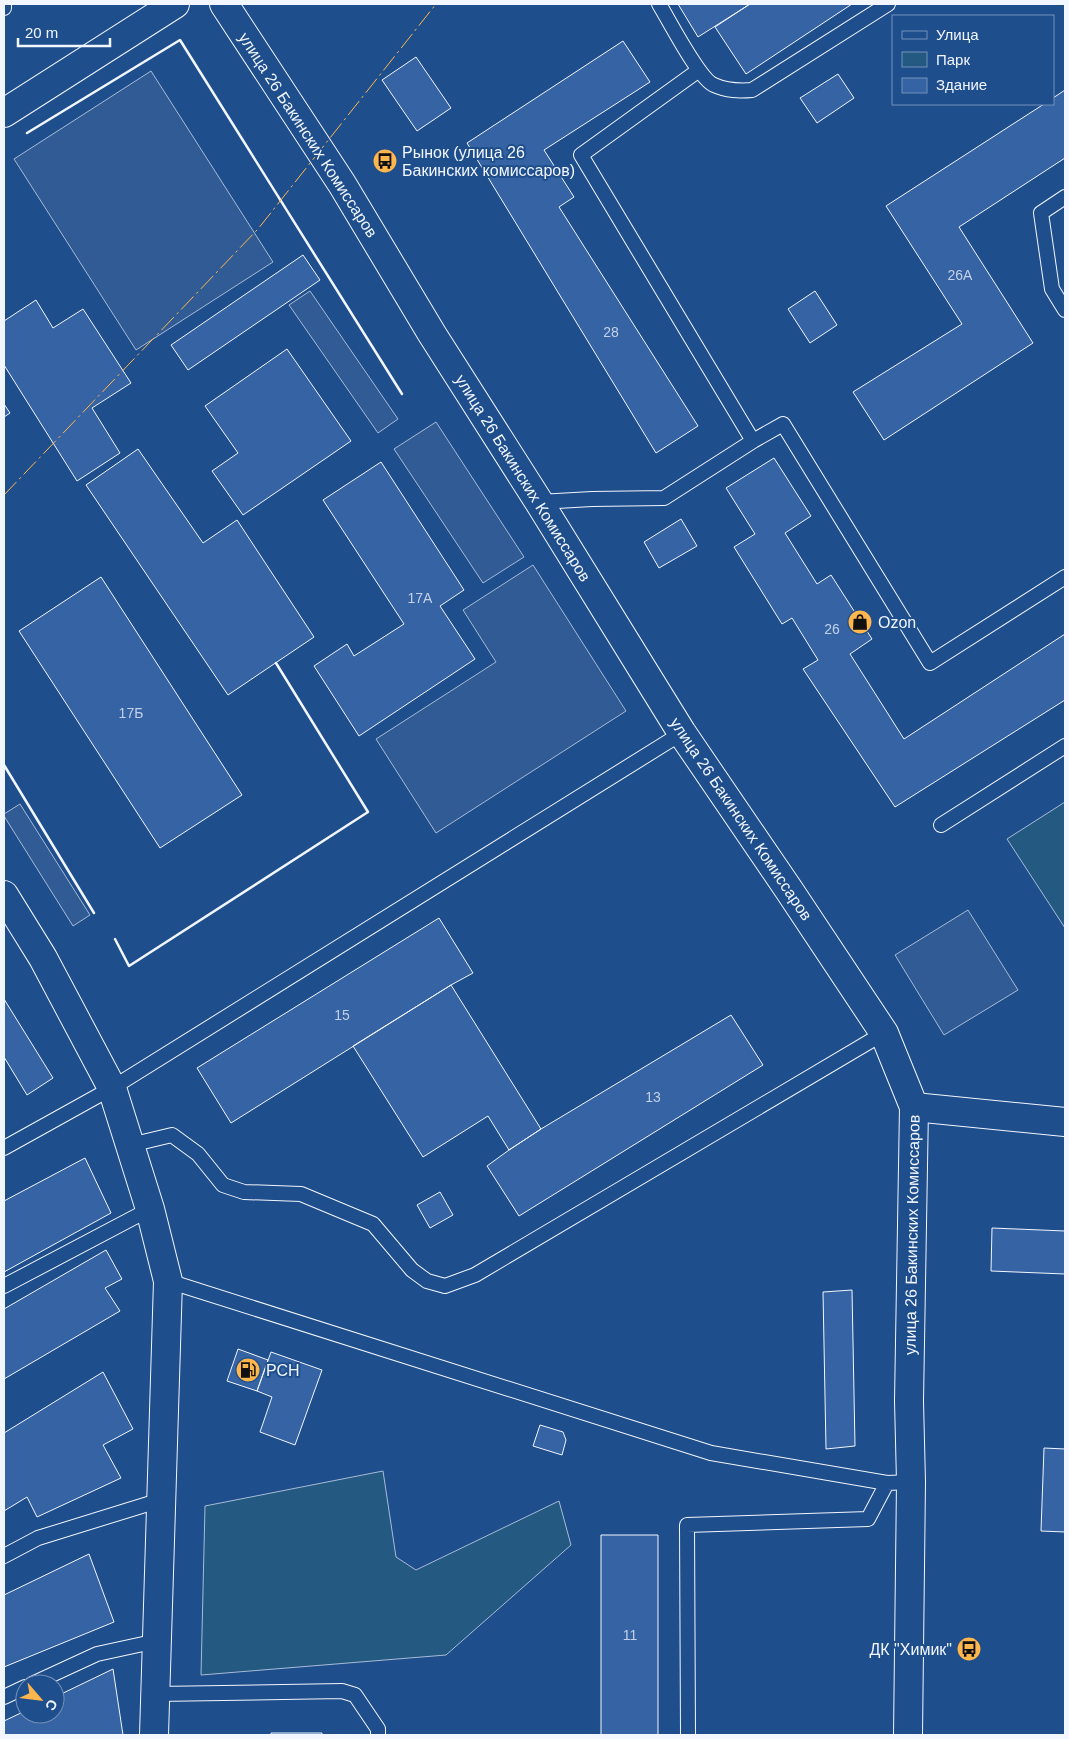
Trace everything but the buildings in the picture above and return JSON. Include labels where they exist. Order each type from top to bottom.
[{"type":"main road","points":[[4,113],[175,4]]},
{"type":"main road","name":"улица 26 Бакинских Комиссаров","points":[[224,4],[342,184],[432,334],[682,733],[884,1033],[914,1107],[909,1401],[899,1482],[908,1735]]},
{"type":"main road","points":[[4,895],[43,958],[112,1088],[150,1209],[168,1281],[154,1735]]},
{"type":"main road","points":[[914,1107],[1065,1122]]},
{"type":"lane","points":[[659,4],[699,70],[712,85],[736,92],[752,90],[888,4]]},
{"type":"lane","points":[[699,70],[581,156],[754,441]]},
{"type":"lane","points":[[1065,198],[1041,213],[1052,289],[1065,310]]},
{"type":"lane","points":[[539,502],[664,498],[784,424],[930,663],[1065,577]]},
{"type":"lane","points":[[4,1148],[112,1088],[682,733]]},
{"type":"lane","points":[[941,825],[1065,746]]},
{"type":"lane","points":[[130,1145],[172,1135],[198,1154],[223,1185],[244,1192],[301,1194],[373,1224],[412,1270],[427,1281],[445,1286],[474,1275],[884,1033]]},
{"type":"lane","points":[[4,1286],[150,1209]]},
{"type":"lane","points":[[168,1281],[711,1453],[899,1482]]},
{"type":"lane","points":[[688,1735],[687,1525],[868,1519],[899,1482]]},
{"type":"lane","points":[[4,1556],[38,1538],[161,1500]]},
{"type":"lane","points":[[54,1674],[97,1654],[157,1641]]},
{"type":"lane","points":[[156,1694],[342,1691],[355,1695],[378,1729],[378,1735]]},
{"type":"green space","points":[[1065,802],[1065,928],[1007,839]]},
{"type":"green space","points":[[383,1471],[396,1557],[416,1570],[559,1501],[571,1545],[446,1655],[201,1675],[205,1506]]},
{"type":"shaded area","points":[[151,71],[273,262],[136,350],[14,159]]},
{"type":"shaded area","points":[[310,291],[398,419],[378,433],[289,305]]},
{"type":"shaded area","points":[[436,422],[524,557],[483,583],[394,449]]},
{"type":"shaded area","points":[[533,565],[626,711],[436,833],[376,739],[496,662],[463,610]]},
{"type":"shaded area","points":[[20,804],[90,915],[73,926],[4,816],[4,814]]},
{"type":"shaded area","points":[[968,910],[1018,990],[944,1035],[895,955]]},
{"type":"wall","points":[[27,133],[180,40],[402,394]]},
{"type":"wall","points":[[115,939],[129,966],[368,812],[276,663]]},
{"type":"wall","points":[[4,765],[94,913]]},
{"type":"power","points":[[4,495],[258,229],[436,4]]},
{"type":"place","name":"Рынок (улица 26 Бакинских комиссаров)","points":[[385,161]]},
{"type":"place","name":"Ozon","points":[[860,622]]},
{"type":"place","name":"РСН","points":[[248,1370]]},
{"type":"place","name":"ДК \"Химик\"","points":[[969,1649]]}]
